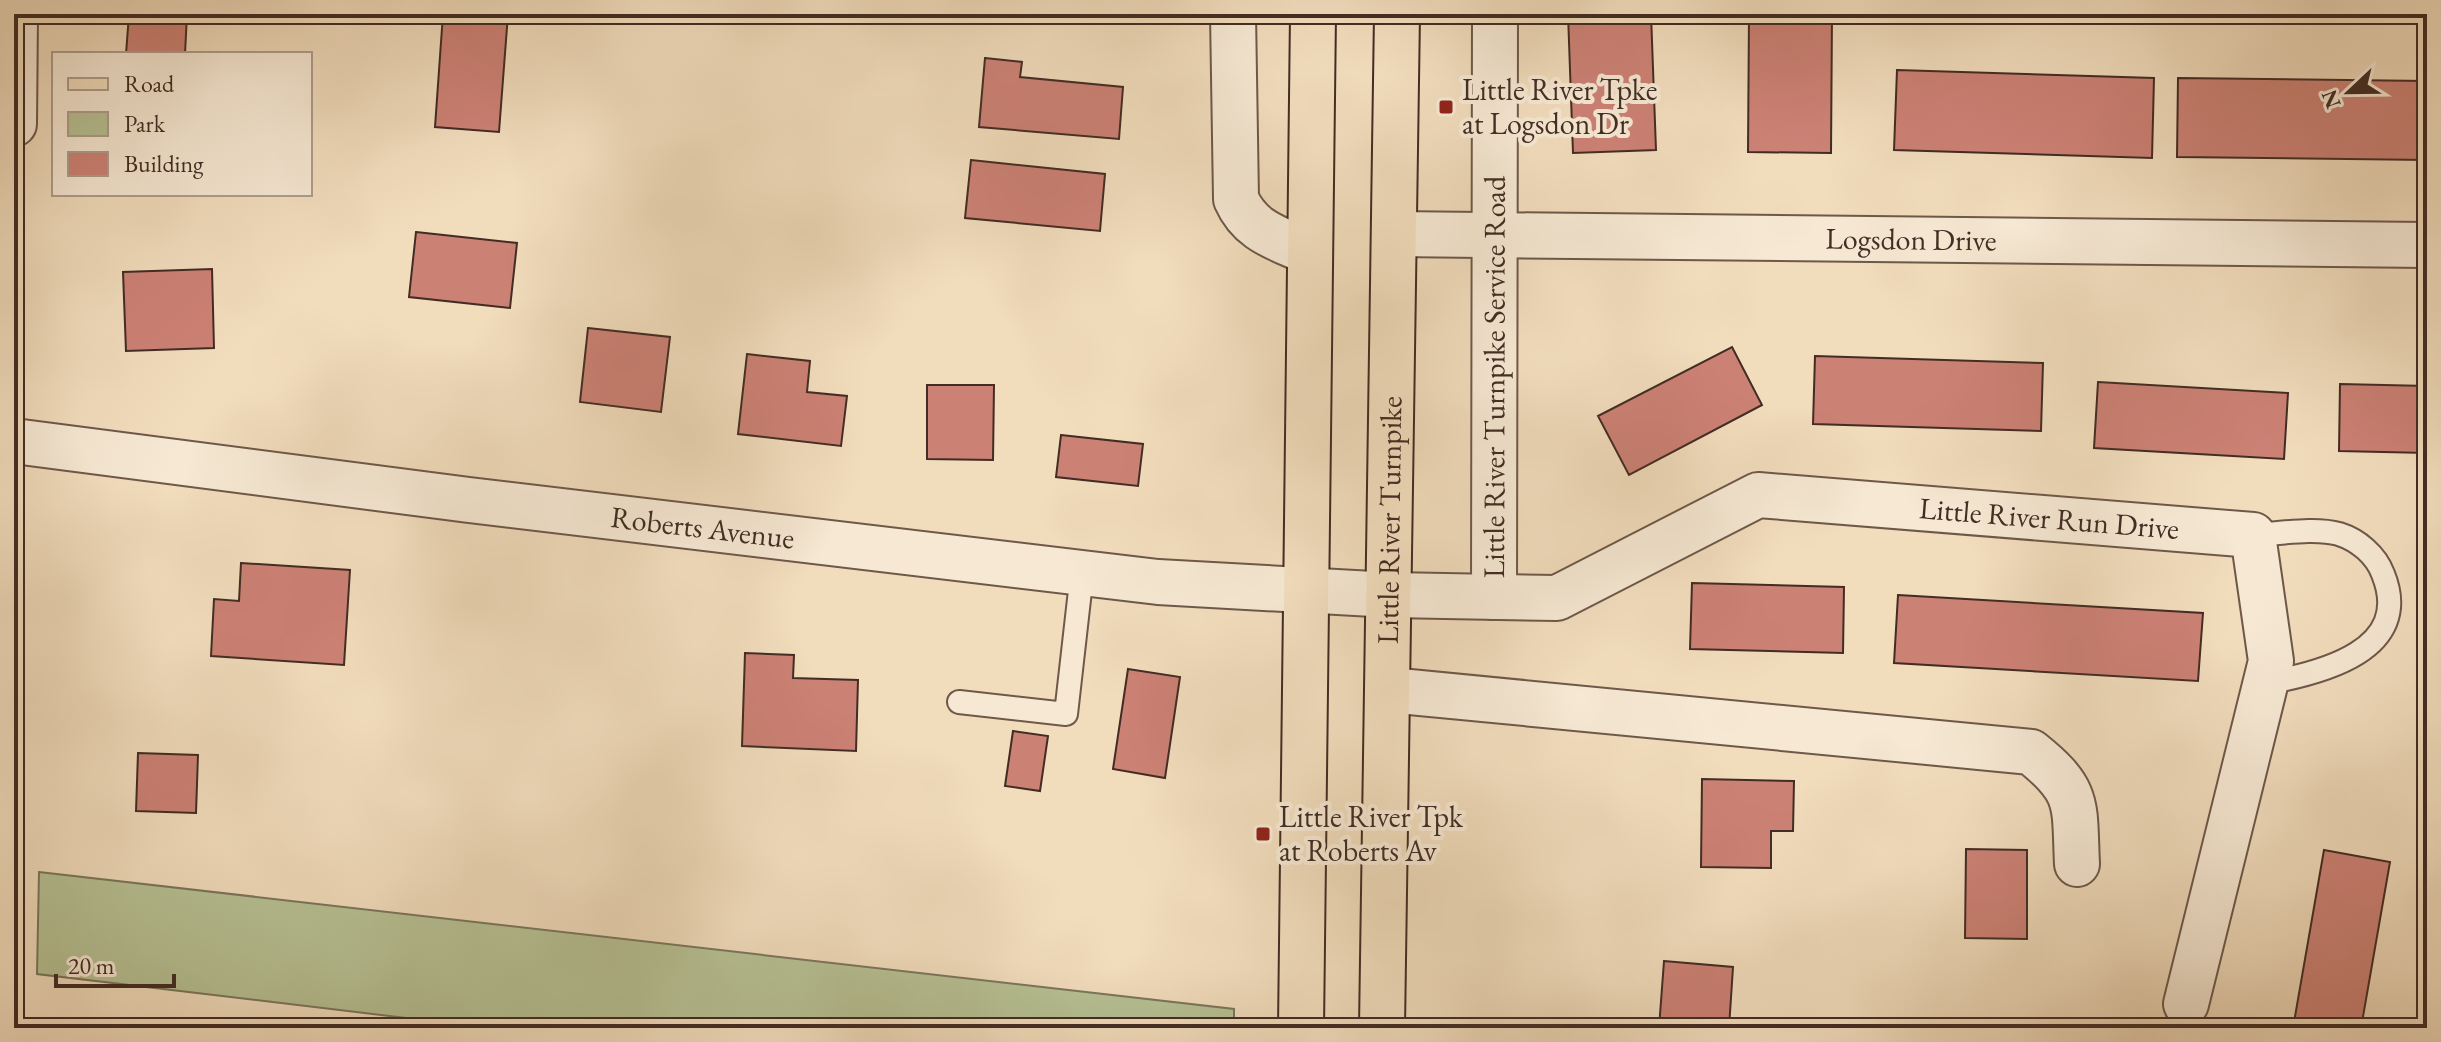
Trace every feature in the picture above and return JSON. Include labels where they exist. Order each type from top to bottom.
[{"type":"main road","points":[[1301,1028],[1313,14]]},
{"type":"main road","name":"Little River Turnpike","points":[[1382,1028],[1391,595],[1397,14]]},
{"type":"street","points":[[14,124],[15,14]]},
{"type":"street","points":[[1233,14],[1236,199],[1244,218],[1253,226],[1310,253]]},
{"type":"street","name":"Little River Turnpike Service Road","points":[[1494,597],[1492,235],[1495,14]]},
{"type":"street","name":"Logsdon Drive","points":[[1395,234],[2427,245]]},
{"type":"street","name":"Roberts Avenue","points":[[14,441],[469,500],[1158,582],[1391,595]]},
{"type":"street","name":"Little River Run Drive","points":[[1391,595],[1557,598],[1758,495],[2253,535]]},
{"type":"street","points":[[2186,1004],[2271,661],[2253,535]]},
{"type":"street","points":[[1389,690],[2031,752],[2059,774],[2074,798],[2077,864]]},
{"type":"lane","points":[[2253,535],[2336,533],[2356,541],[2379,564],[2392,605],[2387,622],[2361,651],[2307,676],[2266,683]]},
{"type":"lane","points":[[959,702],[1066,714],[1082,573]]},
{"type":"green space","points":[[39,872],[1234,1009],[1234,1028],[490,1028],[37,974]]},
{"type":"building","points":[[129,14],[187,14],[185,52],[126,52]]},
{"type":"building","points":[[443,14],[508,14],[499,132],[435,127]]},
{"type":"building","points":[[1568,14],[1651,14],[1656,150],[1573,153]]},
{"type":"building","points":[[1749,14],[1832,14],[1831,153],[1748,152]]},
{"type":"building","points":[[985,58],[1022,62],[1020,77],[1123,87],[1119,139],[979,127]]},
{"type":"building","points":[[1897,70],[2154,78],[2152,158],[1894,150]]},
{"type":"building","points":[[2178,78],[2427,81],[2427,160],[2177,157]]},
{"type":"building","points":[[971,160],[1105,174],[1100,231],[965,218]]},
{"type":"building","points":[[416,232],[517,243],[510,308],[409,297]]},
{"type":"building","points":[[212,269],[214,348],[126,351],[123,272]]},
{"type":"building","points":[[588,328],[670,337],[661,412],[580,402]]},
{"type":"building","points":[[1732,347],[1762,405],[1629,475],[1598,416]]},
{"type":"building","points":[[747,354],[810,361],[807,392],[847,396],[841,446],[738,434]]},
{"type":"building","points":[[1815,356],[2043,363],[2041,431],[1813,424]]},
{"type":"building","points":[[2098,382],[2288,393],[2284,459],[2094,448]]},
{"type":"building","points":[[2340,384],[2427,386],[2427,453],[2339,451]]},
{"type":"building","points":[[927,385],[994,385],[993,460],[927,459]]},
{"type":"building","points":[[1061,435],[1143,444],[1138,486],[1056,477]]},
{"type":"building","points":[[241,563],[350,570],[344,665],[211,656],[214,599],[239,601]]},
{"type":"building","points":[[1692,583],[1844,587],[1843,653],[1690,649]]},
{"type":"building","points":[[1898,595],[2203,613],[2198,681],[1894,663]]},
{"type":"building","points":[[745,653],[794,655],[793,678],[858,680],[856,751],[742,746]]},
{"type":"building","points":[[1128,669],[1180,677],[1165,778],[1113,769]]},
{"type":"building","points":[[1013,731],[1048,736],[1040,791],[1005,786]]},
{"type":"building","points":[[138,753],[198,755],[196,813],[136,811]]},
{"type":"building","points":[[1702,779],[1794,781],[1793,831],[1771,831],[1771,868],[1701,867]]},
{"type":"building","points":[[1966,849],[2027,850],[2027,939],[1965,938]]},
{"type":"building","points":[[2324,850],[2390,862],[2361,1028],[2293,1028]]},
{"type":"building","points":[[1664,961],[1733,967],[1729,1028],[1659,1028]]},
{"type":"place","name":"Little River Tpke at Logsdon Dr","points":[[1446,107]]},
{"type":"place","name":"Little River Tpk at Roberts Av","points":[[1263,834]]}]
